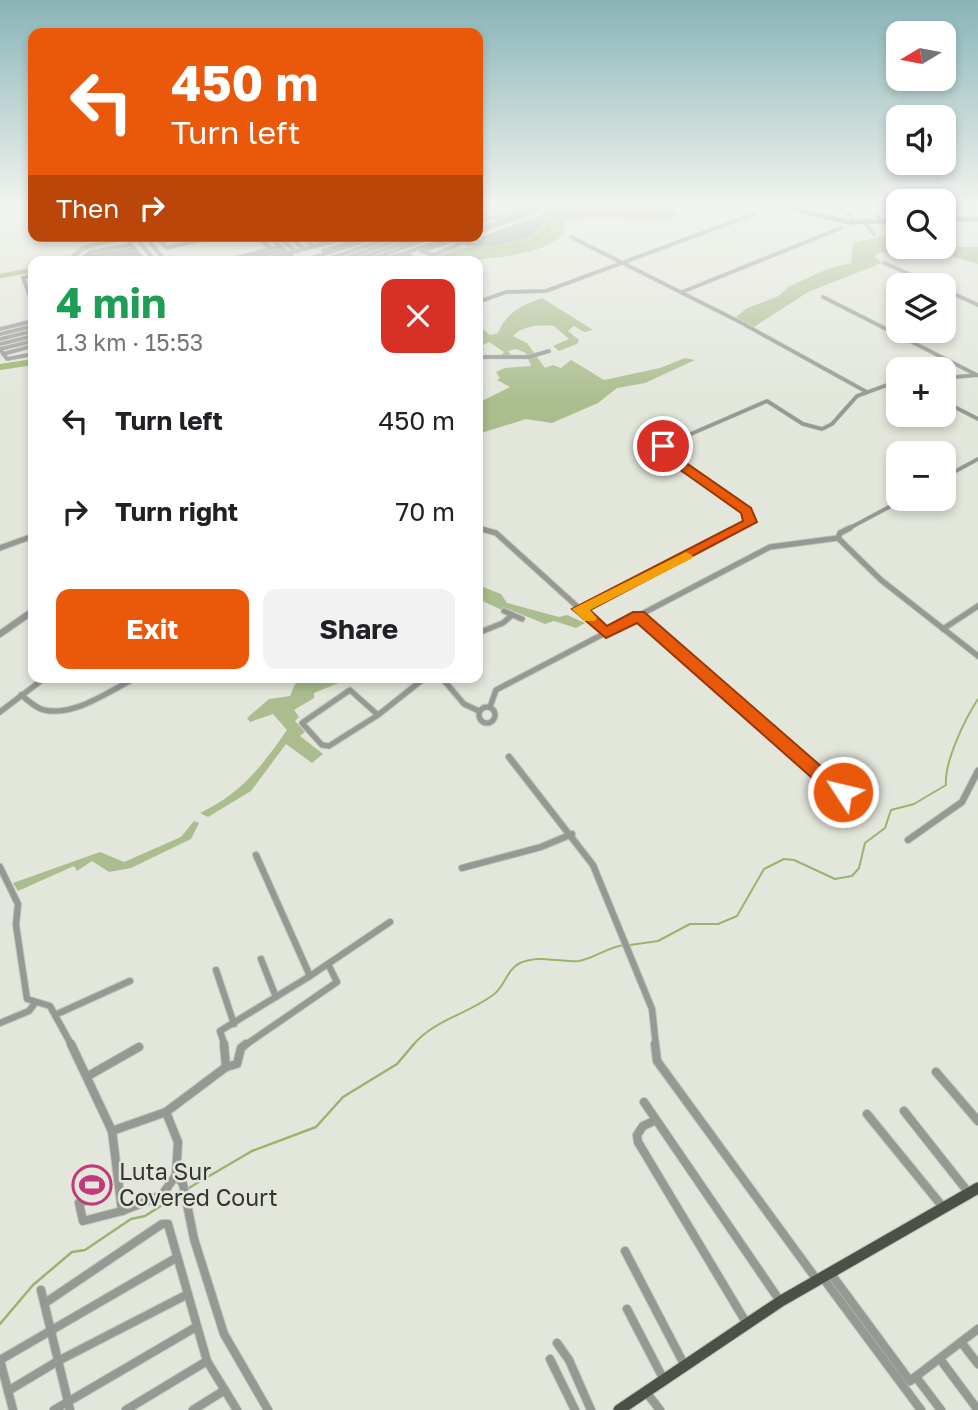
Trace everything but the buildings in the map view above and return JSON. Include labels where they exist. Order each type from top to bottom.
[{"type":"highway","points":[[619,1410],[781,1301],[973,1190]]},
{"type":"street","points":[[483,300],[506,292],[545,292],[599,272]]},
{"type":"street","points":[[641,272],[865,391]]},
{"type":"street","points":[[682,292],[732,272]]},
{"type":"street","points":[[956,295],[978,305]]},
{"type":"street","points":[[823,297],[977,375]]},
{"type":"street","points":[[0,342],[28,333]]},
{"type":"street","points":[[0,342],[28,333]]},
{"type":"street","points":[[0,342],[28,333]]},
{"type":"street","points":[[0,342],[28,345]]},
{"type":"street","points":[[0,342],[7,359],[28,355]]},
{"type":"street","points":[[483,356],[529,357],[549,351]]},
{"type":"street","points":[[956,377],[977,375]]},
{"type":"street","points":[[580,609],[750,522],[747,511],[667,455],[663,446],[767,401],[811,427],[820,429],[837,419],[850,401],[865,391],[886,385]]},
{"type":"street","points":[[956,408],[978,419]]},
{"type":"street","points":[[956,471],[978,459]]},
{"type":"street","points":[[838,538],[840,533],[886,509]]},
{"type":"street","points":[[483,529],[496,533],[606,633]]},
{"type":"street","points":[[0,548],[28,538]]},
{"type":"street","points":[[446,683],[464,704],[479,711],[489,707],[496,690],[770,547],[838,538]]},
{"type":"street","points":[[838,538],[879,578],[978,656]]},
{"type":"street","points":[[943,629],[978,606]]},
{"type":"street","points":[[504,611],[522,619]]},
{"type":"street","points":[[0,634],[28,614]]},
{"type":"street","points":[[483,630],[505,622],[512,615]]},
{"type":"street","points":[[638,616],[826,780]]},
{"type":"street","points":[[0,712],[38,683]]},
{"type":"street","points":[[21,695],[39,709],[54,710],[90,700],[125,683]]},
{"type":"street","points":[[378,715],[351,690],[302,723],[322,745],[327,746],[378,715],[418,683]]},
{"type":"street","points":[[479,711],[480,719],[492,721],[497,714],[489,707]]},
{"type":"street","points":[[509,757],[572,834],[593,865],[653,1014],[657,1061],[824,1278],[921,1410]]},
{"type":"street","points":[[908,840],[962,802],[978,771]]},
{"type":"street","points":[[462,868],[541,847],[572,834]]},
{"type":"street","points":[[257,855],[310,976]]},
{"type":"street","points":[[0,867],[18,904],[20,964],[27,999],[47,1004],[89,1076],[112,1131],[122,1211]]},
{"type":"street","points":[[226,1067],[228,1052],[219,1034],[390,922]]},
{"type":"street","points":[[261,959],[276,997]]},
{"type":"street","points":[[112,1131],[166,1112],[226,1067],[237,1064],[241,1048],[337,982],[328,964]]},
{"type":"street","points":[[216,970],[234,1024]]},
{"type":"street","points":[[55,1015],[130,981]]},
{"type":"street","points":[[0,1023],[29,1012],[35,1003]]},
{"type":"street","points":[[89,1076],[139,1047]]},
{"type":"street","points":[[936,1072],[978,1121]]},
{"type":"street","points":[[644,1102],[781,1301]]},
{"type":"street","points":[[904,1111],[973,1190]]},
{"type":"street","points":[[97,1196],[79,1203],[83,1221],[122,1211],[162,1195],[176,1175],[178,1142],[166,1112]]},
{"type":"street","points":[[867,1114],[942,1206]]},
{"type":"street","points":[[656,1119],[639,1132],[638,1142],[747,1324]]},
{"type":"street","points":[[176,1175],[183,1184],[194,1238],[225,1334],[267,1410]]},
{"type":"street","points":[[45,1303],[162,1224],[168,1223],[206,1361],[237,1410]]},
{"type":"street","points":[[625,1251],[685,1366]]},
{"type":"street","points":[[13,1410],[0,1360],[51,1328],[176,1258]]},
{"type":"street","points":[[824,1278],[910,1381],[978,1329]]},
{"type":"street","points":[[41,1290],[69,1406]]},
{"type":"street","points":[[8,1391],[58,1361],[188,1294]]},
{"type":"street","points":[[627,1309],[664,1380]]},
{"type":"street","points":[[54,1410],[69,1406],[196,1327]]},
{"type":"street","points":[[961,1342],[978,1364]]},
{"type":"street","points":[[558,1343],[569,1360],[591,1410]]},
{"type":"street","points":[[550,1359],[575,1410]]},
{"type":"street","points":[[940,1359],[978,1410]]},
{"type":"street","points":[[126,1410],[206,1361]]},
{"type":"street","points":[[916,1377],[941,1410]]},
{"type":"street","points":[[193,1410],[225,1390]]},
{"type":"street","points":[[646,1392],[660,1410]]},
{"type":"green space","points":[[821,272],[860,272],[808,292],[754,327],[736,317],[747,308],[779,296],[788,287]]},
{"type":"green space","points":[[542,298],[593,330],[584,332],[574,326],[568,331],[579,340],[577,344],[559,351],[553,346],[569,339],[554,326],[532,326],[513,336],[527,343],[545,368],[553,365],[561,368],[571,360],[604,380],[660,368],[685,358],[695,360],[645,383],[617,388],[598,403],[552,423],[526,419],[483,432],[483,400],[510,387],[497,380],[500,378],[496,372],[505,368],[531,366],[526,353],[516,349],[508,351],[511,355],[500,357],[504,352],[489,342],[483,345],[483,330],[490,335],[498,333],[516,310]]},
{"type":"green space","points":[[483,587],[501,594],[507,603],[559,617],[567,615],[585,623],[576,628],[554,621],[545,624],[506,608],[502,610],[483,601]]},
{"type":"green space","points":[[338,683],[314,693],[314,698],[294,710],[299,717],[295,721],[305,732],[300,736],[323,754],[312,763],[286,744],[251,791],[208,817],[200,813],[239,788],[269,755],[287,730],[273,714],[250,722],[247,718],[269,699],[290,696],[295,684]]},
{"type":"green space","points":[[194,821],[199,823],[191,839],[131,868],[109,872],[92,861],[77,871],[74,866],[18,891],[13,883],[100,852],[124,862],[181,837]]},
{"type":"waterway","points":[[0,276],[23,272]]},
{"type":"waterway","points":[[0,367],[28,363]]},
{"type":"waterway","points":[[630,945],[658,941],[690,924],[718,924],[737,916],[764,869],[784,859],[794,860],[835,879],[852,876],[859,868],[865,843],[885,828],[891,810],[914,804],[946,785],[952,753],[978,699]]},
{"type":"waterway","points":[[414,1044],[431,1029],[493,995],[520,963],[535,959],[579,961],[624,945]]},
{"type":"waterway","points":[[187,1189],[252,1151],[316,1127],[343,1097],[397,1064],[414,1044]]},
{"type":"waterway","points":[[0,1324],[33,1285],[72,1252],[85,1250],[131,1219],[145,1216],[183,1192]]},
{"type":"slow traffic","points":[[589,618],[580,609],[686,556]]},
{"type":"place","name":"Luta Sur Covered Court","points":[[92,1185]]},
{"type":"route","points":[[663,446],[662,449],[667,455],[747,511],[751,517],[750,522],[580,609],[606,633],[638,616],[826,780],[840,782],[843,792]]}]
